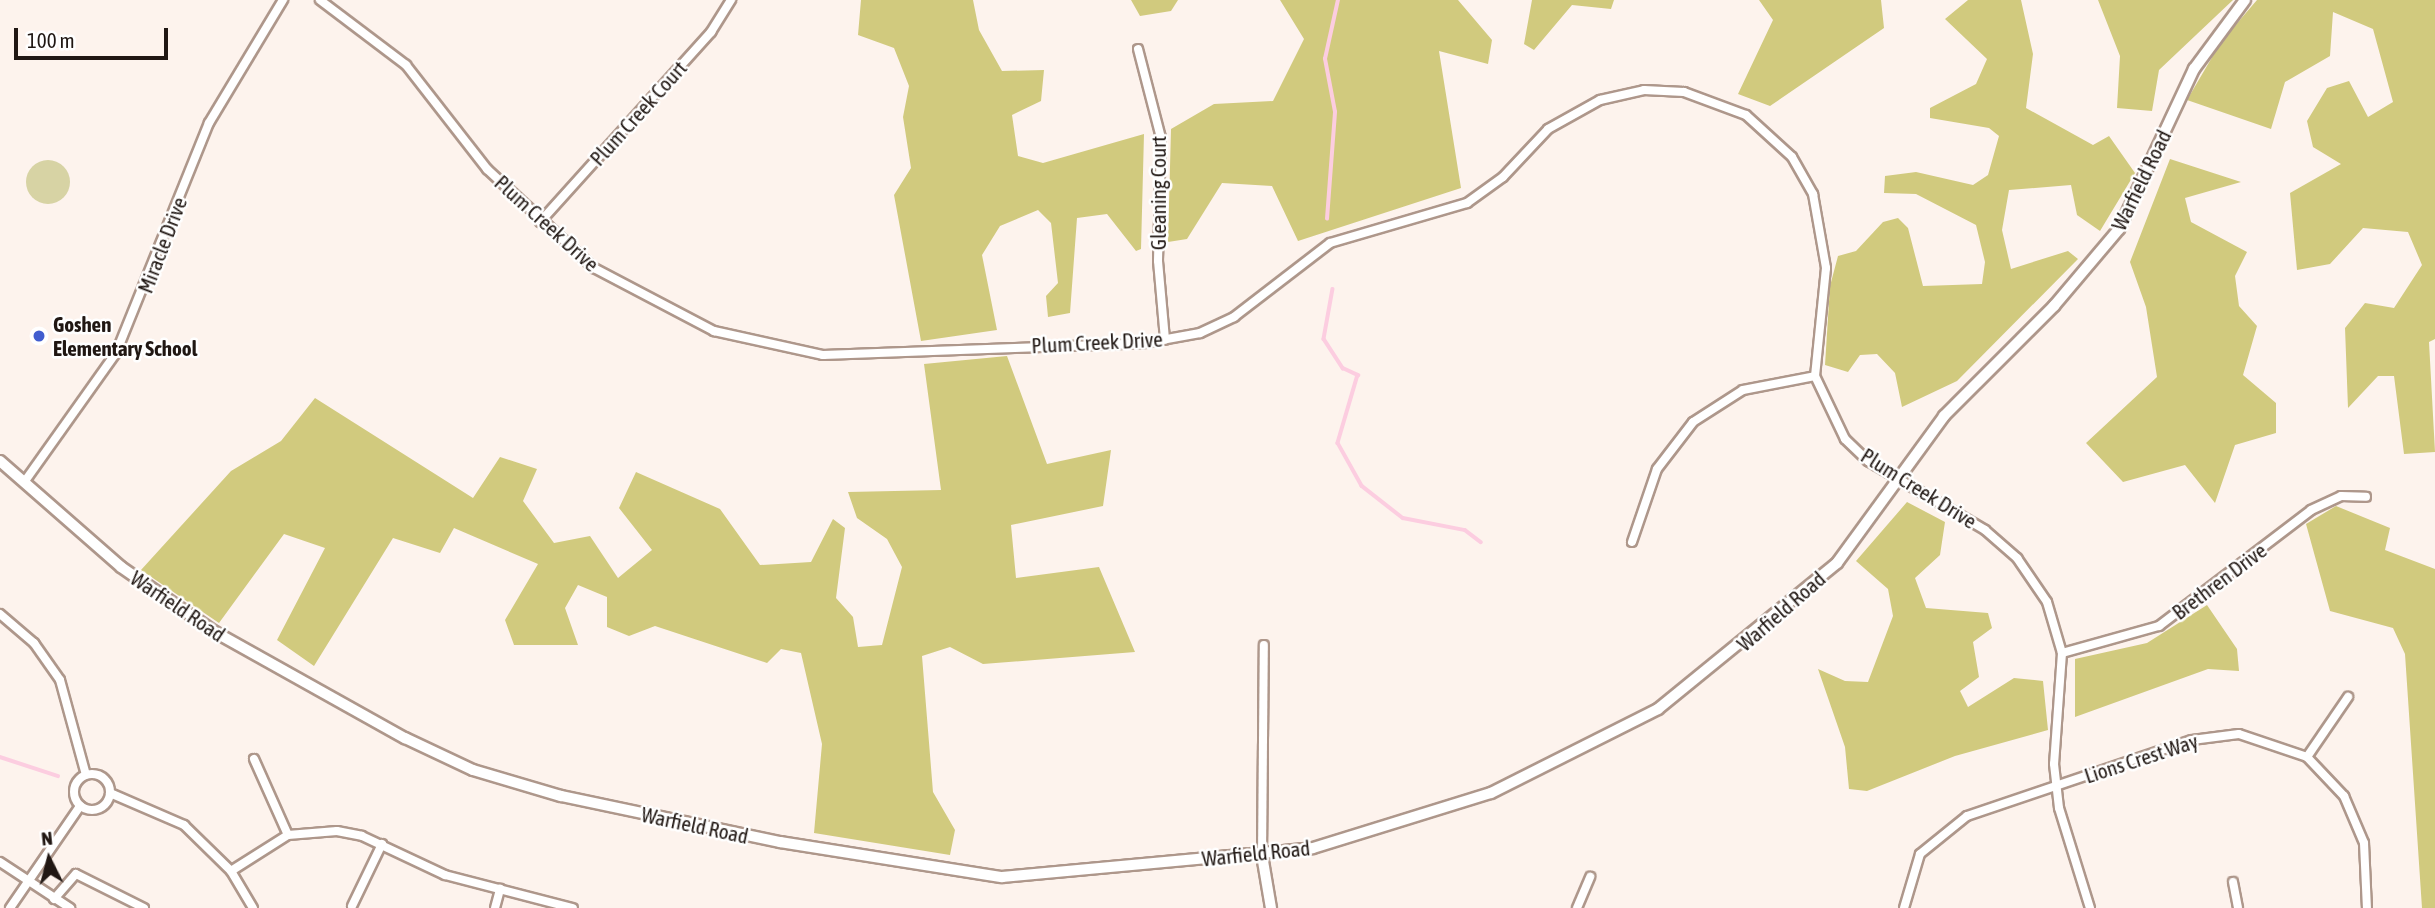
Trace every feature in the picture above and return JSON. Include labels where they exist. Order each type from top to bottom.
[{"type":"street","name":"Miracle Drive","points":[[24,481],[116,353],[209,123],[283,0]]},
{"type":"street","name":"Plum Creek Drive","points":[[320,0],[406,65],[487,169],[540,222],[649,302],[714,331],[778,349],[868,356],[1166,340],[1234,317],[1330,243],[1467,203],[1503,177],[1548,129],[1581,108],[1644,90],[1684,92],[1726,105],[1771,134],[1813,194],[1826,268],[1815,376],[1845,439],[1899,480],[1984,530],[2017,558],[2047,602],[2062,653],[2056,785],[2090,908]]},
{"type":"street","name":"Plum Creek Court","points":[[540,222],[711,33],[731,0]]},
{"type":"street","name":"Warfield Road","points":[[0,461],[175,608],[405,738],[485,774],[644,814],[975,874],[1026,877],[1262,855],[1349,840],[1491,793],[1658,709],[1838,563],[1944,416],[2054,306],[2119,229],[2194,69],[2245,0]]},
{"type":"street","name":"Gleaning Court","points":[[1138,49],[1161,138],[1158,261],[1166,340]]},
{"type":"street","points":[[1632,542],[1657,469],[1692,422],[1743,390],[1815,376]]},
{"type":"street","name":"Brethren Drive","points":[[2062,653],[2159,625],[2311,510],[2341,496],[2366,497]]},
{"type":"street","points":[[0,614],[34,643],[60,680],[86,775]]},
{"type":"street","points":[[1264,645],[1262,855],[1271,908]]},
{"type":"street","points":[[2307,757],[2348,696]]},
{"type":"street","name":"Lions Crest Way","points":[[1905,908],[1913,869],[1942,831],[2056,785],[2215,735],[2263,738],[2307,757],[2344,796],[2356,818],[2367,908]]},
{"type":"street","points":[[254,759],[288,835]]},
{"type":"street","points":[[86,775],[102,778],[110,793],[184,825],[231,871],[253,908]]},
{"type":"street","points":[[80,806],[74,788],[86,775]]},
{"type":"street","points":[[80,806],[100,809],[110,793]]},
{"type":"street","points":[[10,908],[26,876],[80,806]]},
{"type":"street","points":[[231,871],[288,835],[337,831],[383,844],[445,875],[573,908]]},
{"type":"street","points":[[352,906],[383,844]]},
{"type":"street","points":[[0,862],[26,876],[54,899],[70,908]]},
{"type":"street","points":[[54,899],[76,874],[144,908]]},
{"type":"street","points":[[1577,908],[1590,877]]},
{"type":"street","points":[[2233,882],[2238,908]]},
{"type":"street","points":[[495,908],[500,889]]},
{"type":"shaded area","points":[[861,0],[973,0],[979,30],[1002,71],[1044,70],[1041,101],[1012,115],[1018,156],[1043,163],[1144,134],[1141,249],[1136,251],[1107,214],[1077,218],[1070,313],[1048,317],[1046,296],[1058,283],[1051,223],[1038,210],[1000,226],[982,255],[997,330],[921,341],[894,195],[911,168],[903,117],[909,86],[894,48],[858,35]]},
{"type":"shaded area","points":[[1131,0],[1178,0],[1171,11],[1140,16]]},
{"type":"shaded area","points":[[1280,0],[1458,0],[1492,40],[1488,64],[1439,51],[1461,188],[1298,241],[1272,186],[1222,183],[1187,239],[1168,242],[1171,129],[1214,104],[1273,101],[1304,39]]},
{"type":"shaded area","points":[[1532,0],[1614,0],[1611,9],[1572,5],[1534,50],[1524,44]]},
{"type":"shaded area","points":[[1759,0],[1881,0],[1884,28],[1770,106],[1738,94],[1773,20]]},
{"type":"shaded area","points":[[1968,0],[2021,0],[2033,54],[2026,108],[2093,145],[2109,136],[2135,173],[2100,231],[2077,215],[2071,185],[2009,190],[2002,230],[2011,269],[2068,251],[2078,259],[1957,381],[1902,407],[1895,373],[1877,354],[1860,355],[1848,372],[1825,365],[1830,286],[1838,256],[1856,251],[1883,222],[1898,218],[1908,228],[1923,286],[1982,284],[1985,262],[1976,225],[1916,194],[1884,193],[1885,176],[1916,172],[1973,185],[1988,175],[1999,136],[1989,128],[1930,118],[1930,108],[1976,84],[1987,59],[1945,19]]},
{"type":"shaded area","points":[[2098,0],[2233,0],[2159,70],[2152,111],[2117,108],[2120,56]]},
{"type":"shaded area","points":[[2257,0],[2435,0],[2435,339],[2429,342],[2435,452],[2404,454],[2394,376],[2378,376],[2348,408],[2345,328],[2365,303],[2394,308],[2422,265],[2408,232],[2363,228],[2330,264],[2297,270],[2290,193],[2341,164],[2313,147],[2307,121],[2327,88],[2349,81],[2368,117],[2393,102],[2373,29],[2333,12],[2330,56],[2285,82],[2271,129],[2187,100],[2221,42]]},
{"type":"shaded area","points":[[2170,159],[2241,182],[2185,198],[2191,222],[2247,252],[2235,276],[2239,306],[2257,326],[2243,375],[2276,403],[2276,433],[2235,445],[2215,503],[2185,465],[2123,482],[2086,443],[2157,377],[2146,307],[2130,262]]},
{"type":"shaded area","points":[[48,160],[64,166],[70,182],[64,198],[48,204],[32,198],[26,182],[32,166]]},
{"type":"shaded area","points":[[1007,356],[1047,464],[1111,450],[1103,506],[1011,525],[1016,578],[1099,567],[1135,652],[983,664],[950,647],[922,656],[933,792],[955,830],[950,855],[814,833],[822,744],[801,653],[781,649],[767,663],[655,626],[629,636],[607,627],[607,597],[578,585],[565,608],[578,645],[514,645],[505,620],[538,564],[454,528],[440,553],[393,538],[314,666],[277,640],[325,548],[284,534],[219,623],[141,570],[231,471],[281,441],[315,398],[473,498],[500,457],[537,469],[523,501],[554,543],[590,536],[618,578],[652,550],[619,508],[636,472],[720,509],[760,565],[811,562],[833,519],[845,528],[836,598],[853,617],[858,647],[882,645],[902,567],[887,539],[857,518],[848,492],[941,490],[924,364]]},
{"type":"shaded area","points":[[1907,502],[1945,522],[1940,555],[1915,578],[1926,608],[1988,613],[1992,628],[1973,642],[1979,677],[1960,691],[1968,707],[2014,678],[2043,681],[2048,730],[1955,756],[1867,791],[1849,789],[1845,747],[1818,669],[1845,681],[1868,682],[1893,616],[1888,589],[1856,561]]},
{"type":"shaded area","points":[[2336,506],[2390,528],[2385,550],[2435,569],[2435,908],[2422,908],[2405,654],[2393,628],[2330,611],[2306,524]]},
{"type":"shaded area","points":[[2207,605],[2237,649],[2239,671],[2208,669],[2075,717],[2075,659],[2147,643]]},
{"type":"waterway","points":[[1327,219],[1335,112],[1325,59],[1338,0]]},
{"type":"waterway","points":[[1333,289],[1324,339],[1343,368],[1358,375],[1338,443],[1362,486],[1403,518],[1465,530],[1481,542]]},
{"type":"waterway","points":[[0,757],[58,776]]},
{"type":"place","name":"Goshen Elementary School","points":[[39,336]]}]
